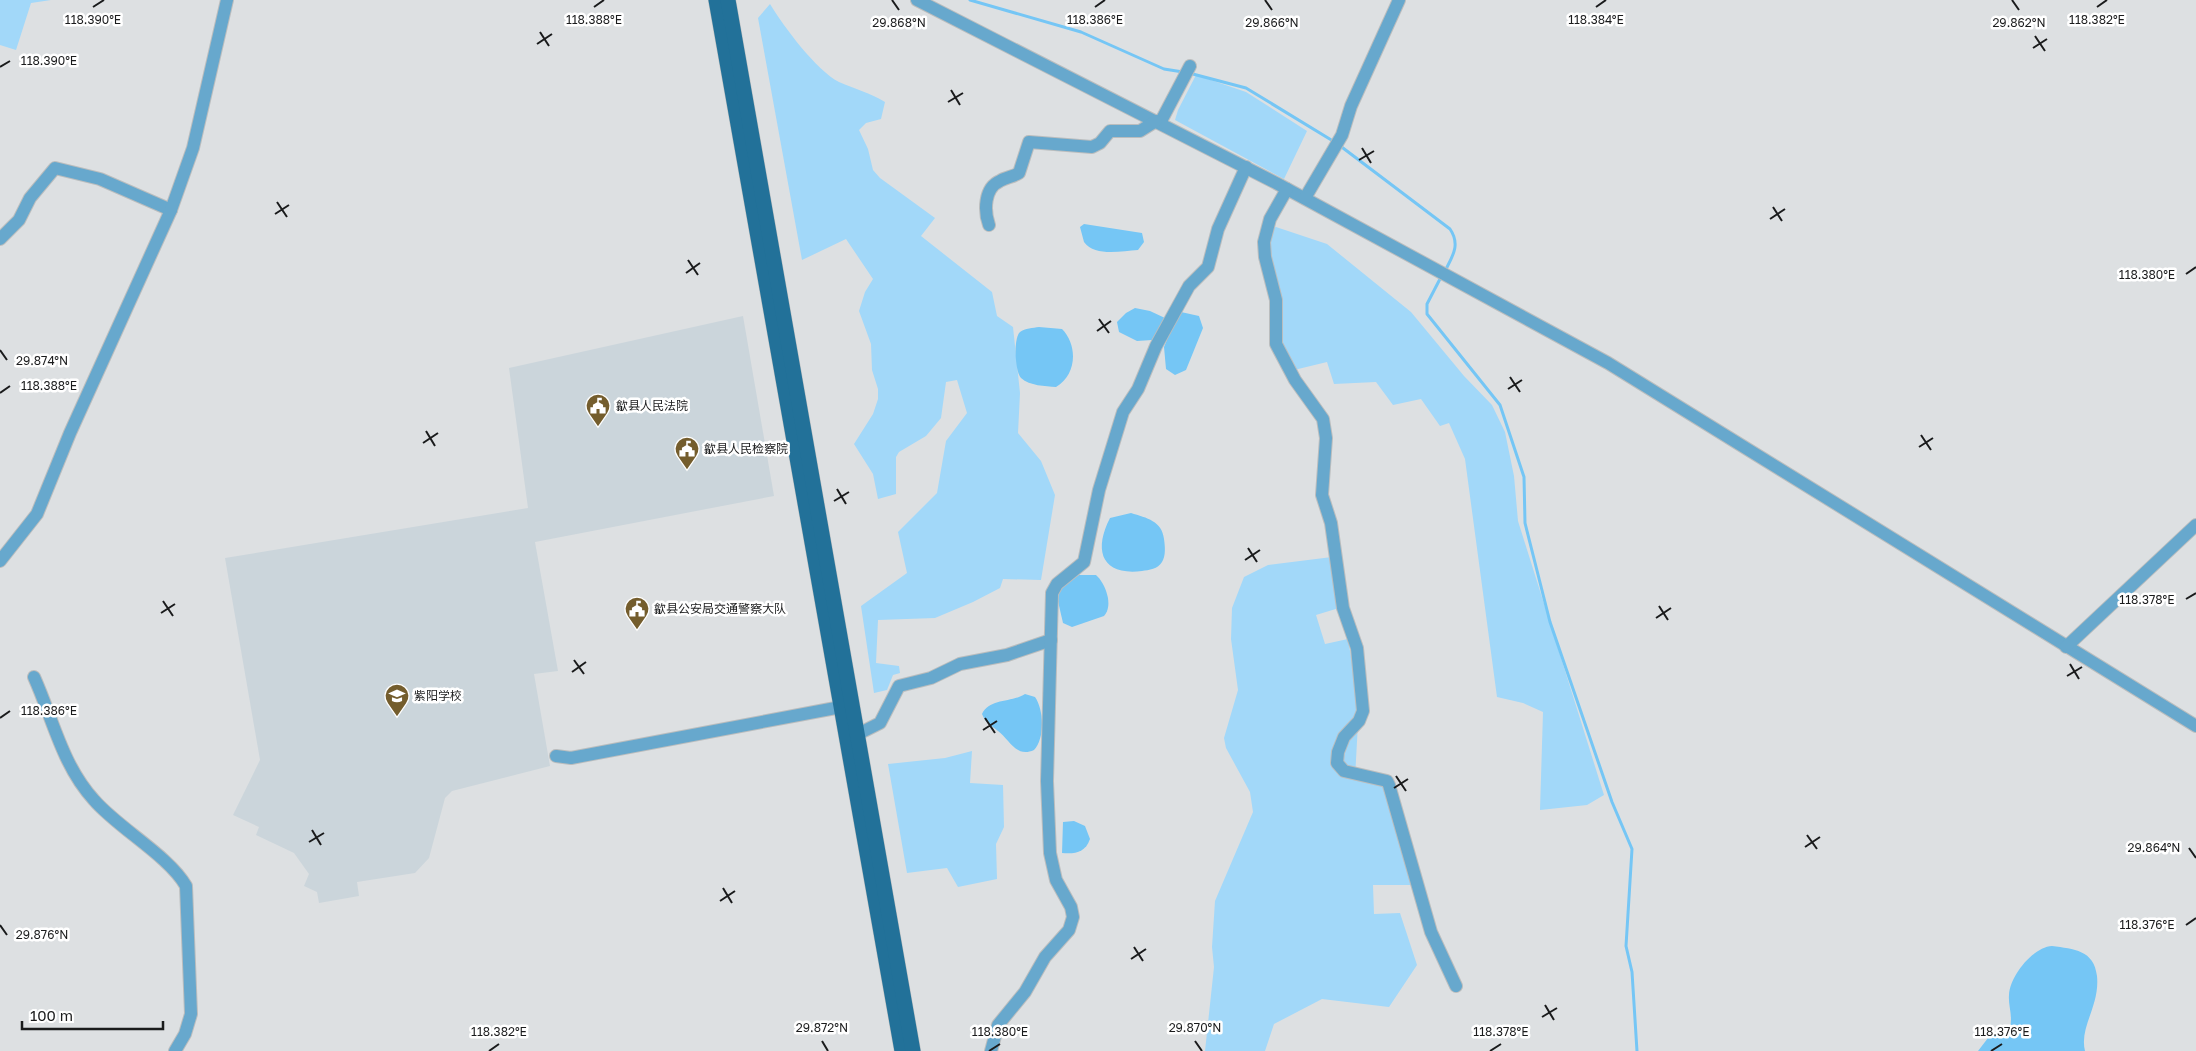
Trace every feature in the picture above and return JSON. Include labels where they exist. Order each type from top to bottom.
[{"type":"main road","points":[[716,0],[902,1051]]},
{"type":"main road","points":[[728,0],[913,1051]]},
{"type":"street","points":[[0,561],[37,514],[74,424],[171,210],[193,148],[227,0]]},
{"type":"street","points":[[917,0],[1246,167],[1608,363],[2196,726]]},
{"type":"street","points":[[1305,198],[1342,135],[1351,106],[1399,0]]},
{"type":"street","points":[[989,225],[986,208],[990,190],[998,181],[1019,173],[1029,142],[1092,148],[1100,143],[1110,131],[1140,131],[1158,122],[1190,66]]},
{"type":"street","points":[[991,1051],[998,1026],[1025,992],[1045,958],[1069,930],[1073,917],[1056,880],[1050,853],[1047,781],[1052,593],[1057,584],[1084,562],[1099,490],[1123,412],[1138,389],[1156,346],[1189,286],[1208,267],[1218,229],[1246,167]]},
{"type":"street","points":[[0,240],[20,220],[30,198],[55,168],[100,179],[171,210]]},
{"type":"street","points":[[1287,189],[1270,219],[1264,242],[1265,257],[1276,300],[1276,344],[1295,380],[1323,419],[1326,438],[1322,495],[1331,523],[1343,608],[1357,648],[1363,711],[1359,721],[1344,737],[1338,752],[1337,763],[1344,771],[1387,781],[1390,784],[1431,932],[1456,986]]},
{"type":"street","points":[[2066,647],[2196,525]]},
{"type":"street","points":[[858,734],[880,723],[899,686],[932,678],[960,664],[1007,655],[1051,640]]},
{"type":"street","points":[[34,678],[66,760],[84,788],[102,809],[173,870],[186,886],[191,1014],[185,1034],[175,1051]]},
{"type":"street","points":[[556,756],[571,758],[841,706]]},
{"type":"shaded area","points":[[0,0],[51,0],[31,3],[16,50],[0,45]]},
{"type":"shaded area","points":[[770,4],[783,24],[820,68],[839,82],[885,102],[881,119],[866,123],[859,130],[868,149],[873,170],[880,178],[935,218],[921,236],[992,292],[997,316],[1013,327],[1020,393],[1018,433],[1041,461],[1055,495],[1041,580],[1003,579],[1000,588],[935,618],[878,620],[876,663],[899,666],[900,673],[893,675],[887,690],[874,693],[861,606],[907,573],[898,532],[937,493],[946,441],[967,413],[957,380],[946,382],[941,418],[926,436],[899,452],[896,457],[896,494],[878,499],[873,474],[854,444],[873,414],[878,399],[878,389],[872,370],[871,344],[859,311],[865,292],[873,279],[846,239],[802,260],[758,18]]},
{"type":"shaded area","points":[[1196,75],[1246,92],[1307,131],[1284,179],[1175,120],[1178,110]]},
{"type":"shaded area","points":[[1084,224],[1142,233],[1144,242],[1138,250],[1109,252],[1095,250],[1084,242],[1080,227]]},
{"type":"shaded area","points":[[1276,227],[1327,244],[1411,312],[1464,376],[1492,405],[1505,432],[1514,476],[1518,521],[1604,795],[1587,805],[1540,810],[1543,712],[1523,703],[1497,697],[1465,459],[1449,423],[1440,426],[1421,399],[1393,405],[1376,382],[1334,384],[1327,362],[1294,370],[1281,350],[1266,250],[1269,229]]},
{"type":"shaded area","points":[[1135,308],[1150,311],[1165,318],[1152,340],[1137,341],[1119,332],[1117,322],[1126,313]]},
{"type":"shaded area","points":[[1181,312],[1199,316],[1203,328],[1186,370],[1175,375],[1166,369],[1164,347],[1177,315]]},
{"type":"shaded area","name":"紫阳学校","points":[[743,316],[774,496],[535,542],[558,671],[534,674],[550,766],[452,791],[445,798],[429,858],[415,873],[357,882],[359,896],[319,903],[317,892],[304,886],[309,874],[294,853],[256,835],[259,827],[233,815],[260,760],[225,558],[528,508],[509,368]]},
{"type":"shaded area","points":[[1029,328],[1062,329],[1071,343],[1073,360],[1071,368],[1063,382],[1056,387],[1029,383],[1021,378],[1017,369],[1016,341],[1018,335]]},
{"type":"shaded area","points":[[1131,513],[1153,521],[1163,533],[1164,557],[1156,568],[1128,572],[1110,565],[1105,559],[1102,551],[1102,541],[1110,518]]},
{"type":"shaded area","points":[[1332,557],[1339,608],[1316,615],[1325,644],[1348,639],[1359,705],[1355,778],[1387,786],[1411,885],[1373,885],[1374,914],[1400,913],[1417,965],[1389,1007],[1322,999],[1274,1024],[1265,1051],[1205,1051],[1214,967],[1212,947],[1215,901],[1253,812],[1250,792],[1226,748],[1224,738],[1238,690],[1231,639],[1232,608],[1244,577],[1268,565]]},
{"type":"shaded area","points":[[1079,575],[1096,575],[1107,594],[1108,606],[1104,616],[1072,627],[1063,623],[1057,597],[1060,588]]},
{"type":"shaded area","points":[[1025,694],[1035,697],[1038,703],[1042,716],[1042,731],[1038,745],[1034,750],[1022,752],[987,722],[982,714],[990,705]]},
{"type":"shaded area","points":[[972,751],[970,783],[1003,785],[1004,827],[996,844],[997,879],[958,887],[947,868],[907,873],[888,764],[945,758]]},
{"type":"shaded area","points":[[1074,821],[1085,826],[1090,839],[1088,844],[1079,852],[1062,853],[1063,822]]},
{"type":"shaded area","points":[[2052,946],[2082,952],[2092,961],[2095,967],[2097,976],[2096,997],[2085,1033],[2085,1051],[1978,1051],[1988,1038],[2010,1027],[2010,987],[2018,971],[2037,951]]},
{"type":"waterway","points":[[970,0],[1081,32],[1164,69],[1183,72]]},
{"type":"waterway","points":[[1189,73],[1246,88],[1333,141]]},
{"type":"waterway","points":[[1339,145],[1450,229],[1455,240],[1455,246],[1453,256],[1445,271]]},
{"type":"waterway","points":[[1441,277],[1427,304],[1427,314],[1500,405],[1524,477],[1525,523],[1550,622],[1612,802],[1632,849],[1626,946],[1632,972],[1637,1051]]},
{"type":"place","name":"歙县人民法院","points":[[598,427]]},
{"type":"place","name":"歙县人民检察院","points":[[687,470]]},
{"type":"place","name":"歙县公安局交通警察大队","points":[[637,630]]},
{"type":"place","name":"紫阳学校","points":[[397,717]]}]
